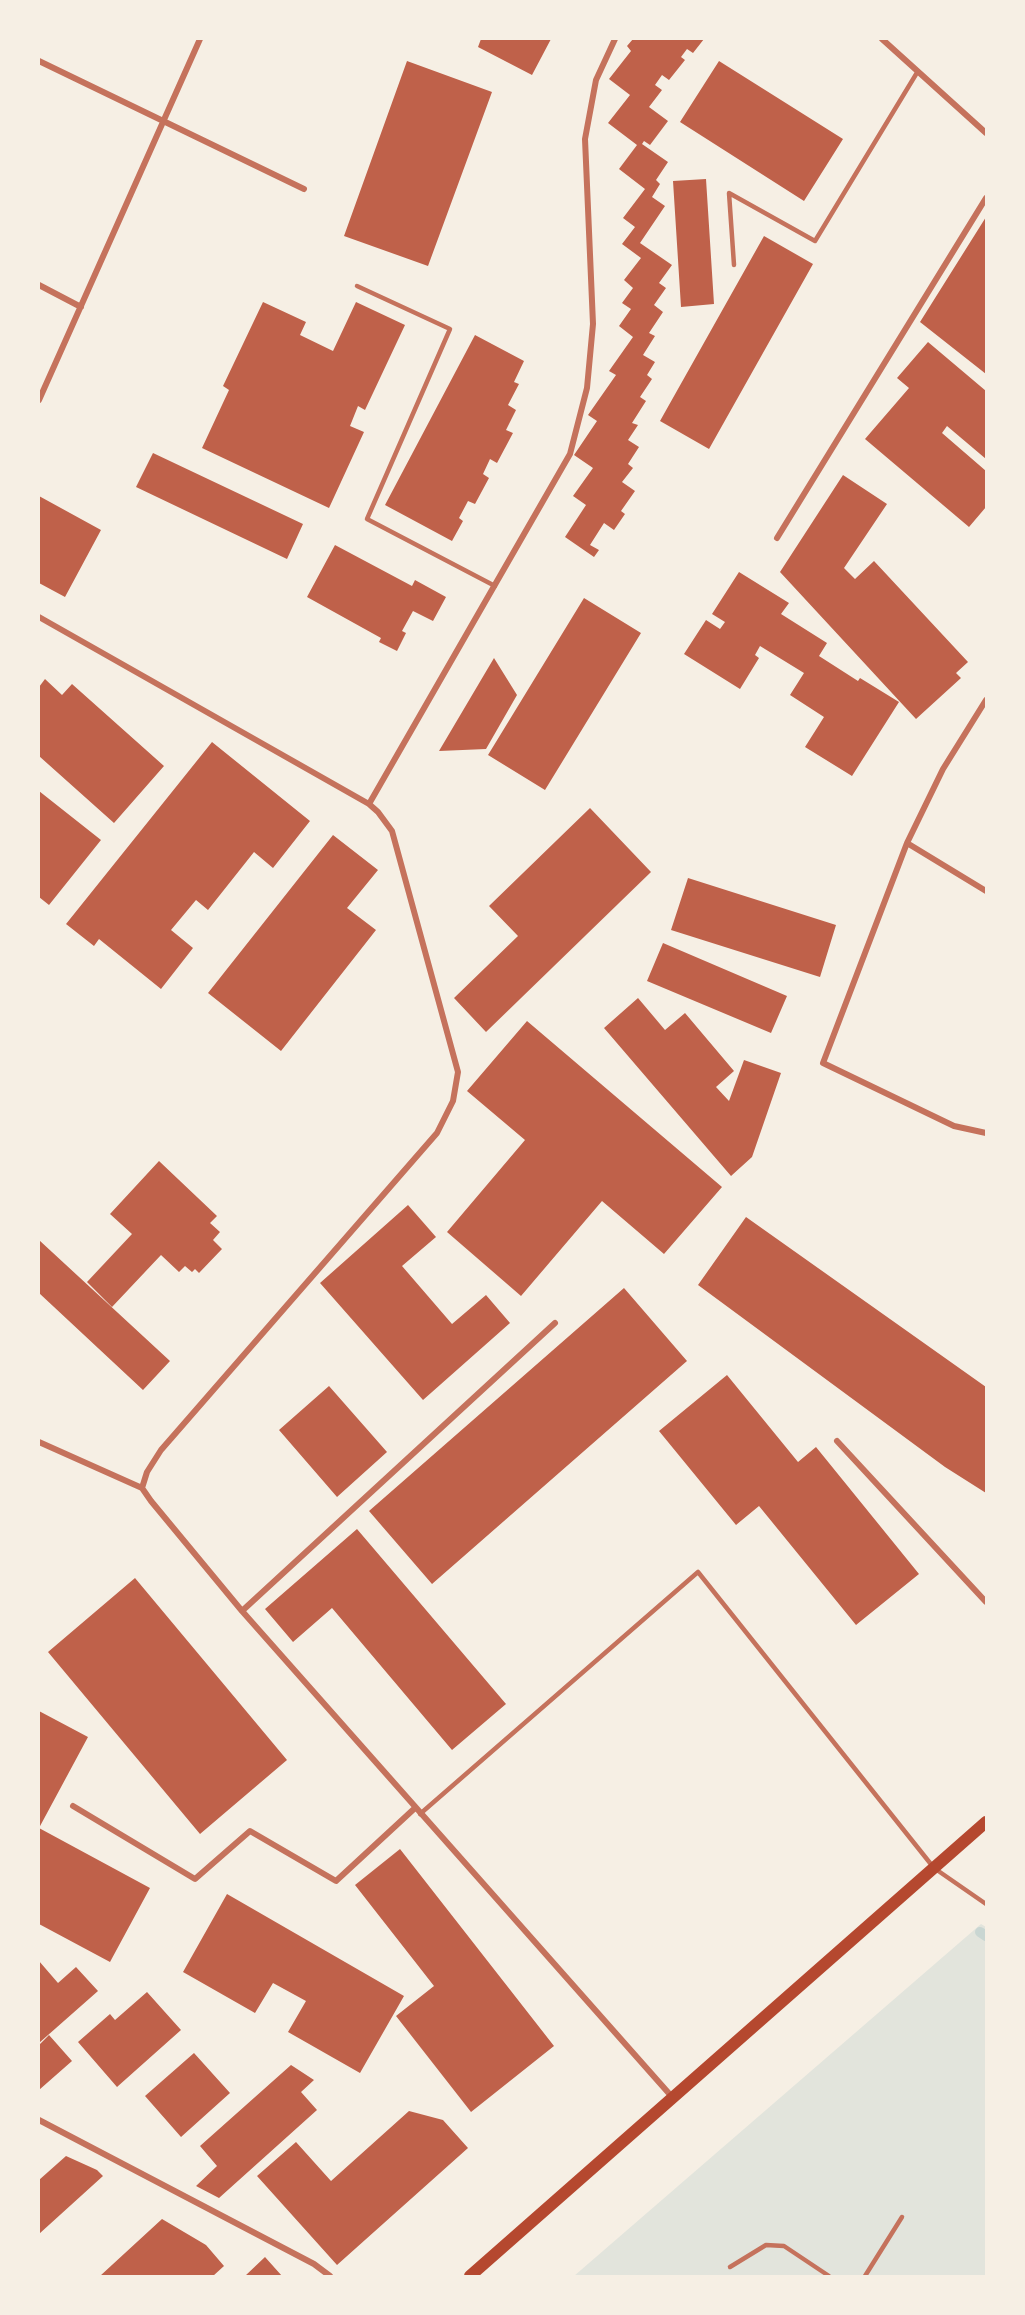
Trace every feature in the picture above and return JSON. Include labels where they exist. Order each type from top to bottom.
[{"type":"main road","points":[[470,2276],[986,1822]]},
{"type":"street","points":[[39,400],[200,39]]},
{"type":"street","points":[[369,804],[570,454],[587,388],[593,324],[585,139],[596,80],[615,39]]},
{"type":"street","points":[[882,39],[986,133]]},
{"type":"street","points":[[39,61],[304,189]]},
{"type":"street","points":[[777,538],[986,198]]},
{"type":"street","points":[[39,285],[81,307]]},
{"type":"street","points":[[39,617],[369,804],[378,812],[392,831],[458,1072],[453,1101],[437,1133],[161,1450],[147,1472],[142,1488]]},
{"type":"street","points":[[986,700],[943,770],[907,843],[824,1063],[954,1126],[986,1133]]},
{"type":"street","points":[[907,843],[986,891]]},
{"type":"street","points":[[242,1611],[555,1323]]},
{"type":"street","points":[[837,1441],[986,1602]]},
{"type":"street","points":[[39,1442],[142,1488],[242,1611],[673,2098]]},
{"type":"street","points":[[73,1806],[195,1879],[250,1831],[336,1881],[415,1808]]},
{"type":"street","points":[[39,2120],[314,2264],[330,2276]]},
{"type":"lane","points":[[734,265],[729,193],[815,241],[918,71]]},
{"type":"lane","points":[[357,286],[450,329],[367,519],[495,586]]},
{"type":"lane","points":[[420,1814],[698,1572],[934,1868],[986,1904]]},
{"type":"lane","points":[[865,2276],[902,2217]]},
{"type":"lane","points":[[729,2267],[765,2246],[784,2246],[829,2276]]},
{"type":"shaded area","points":[[981,1924],[986,1927],[986,2276],[574,2276]]},
{"type":"building","points":[[481,39],[551,39],[532,75],[478,47]]},
{"type":"building","points":[[633,39],[704,39],[693,53],[687,49],[681,57],[685,60],[669,80],[662,75],[655,85],[662,90],[649,107],[668,121],[650,145],[644,141],[642,144],[668,162],[656,180],[660,184],[652,197],[665,206],[640,243],[672,265],[659,283],[666,288],[654,305],[663,312],[649,333],[655,336],[643,355],[655,362],[647,375],[652,379],[640,397],[646,401],[632,423],[638,425],[628,440],[639,447],[628,464],[633,468],[622,482],[635,491],[621,511],[625,514],[614,530],[604,523],[590,545],[599,550],[594,557],[565,537],[586,505],[573,496],[593,468],[574,455],[597,421],[588,415],[616,375],[609,371],[633,337],[619,326],[631,309],[622,303],[633,288],[624,280],[641,258],[622,244],[635,227],[623,218],[645,189],[619,169],[637,145],[608,123],[630,95],[609,79],[631,51],[627,46]]},
{"type":"building","points":[[407,61],[492,92],[428,266],[344,236]]},
{"type":"building","points":[[719,61],[843,139],[804,201],[680,122]]},
{"type":"building","points":[[706,179],[714,304],[681,307],[673,181]]},
{"type":"building","points":[[986,217],[986,374],[920,322]]},
{"type":"building","points":[[764,236],[813,264],[709,449],[660,421]]},
{"type":"building","points":[[263,302],[306,322],[300,335],[333,351],[356,302],[405,325],[365,410],[358,406],[350,426],[364,432],[329,508],[202,448],[229,390],[223,386]]},
{"type":"building","points":[[475,335],[524,361],[514,382],[519,384],[508,405],[516,410],[506,430],[513,433],[497,463],[490,459],[483,474],[489,478],[475,504],[468,501],[459,518],[463,521],[452,541],[385,505]]},
{"type":"building","points":[[928,342],[986,391],[986,459],[947,426],[942,433],[986,471],[986,507],[969,527],[865,439],[909,388],[897,378]]},
{"type":"building","points":[[153,453],[303,524],[287,559],[136,487]]},
{"type":"building","points":[[843,475],[887,504],[844,568],[855,579],[874,561],[968,662],[956,673],[961,678],[916,719],[780,572]]},
{"type":"building","points":[[39,496],[101,530],[65,597],[39,583]]},
{"type":"building","points":[[335,545],[412,586],[415,580],[446,597],[433,621],[413,611],[402,631],[406,633],[397,651],[379,642],[381,638],[307,597]]},
{"type":"building","points":[[739,572],[789,603],[781,614],[827,643],[819,656],[858,681],[860,678],[899,702],[852,776],[805,747],[824,717],[790,695],[804,673],[760,646],[755,655],[759,658],[740,689],[684,654],[706,620],[720,629],[725,622],[712,614]]},
{"type":"building","points":[[584,598],[641,633],[545,790],[488,755]]},
{"type":"building","points":[[494,658],[517,695],[486,749],[439,751]]},
{"type":"building","points":[[45,679],[62,695],[72,684],[164,766],[114,823],[39,756],[39,687]]},
{"type":"building","points":[[212,742],[310,821],[273,868],[254,852],[208,910],[196,900],[171,930],[193,948],[161,989],[99,939],[94,946],[66,924]]},
{"type":"building","points":[[39,791],[101,840],[49,905],[39,897]]},
{"type":"building","points":[[590,808],[651,872],[486,1032],[454,998],[518,936],[489,906]]},
{"type":"building","points":[[333,835],[378,870],[347,908],[376,930],[281,1051],[208,993]]},
{"type":"building","points":[[688,878],[836,925],[820,977],[671,930]]},
{"type":"building","points":[[663,943],[787,996],[771,1033],[647,981]]},
{"type":"building","points":[[638,998],[665,1030],[685,1013],[734,1071],[716,1087],[729,1101],[744,1060],[781,1073],[752,1157],[731,1176],[604,1028]]},
{"type":"building","points":[[527,1021],[722,1187],[664,1254],[602,1201],[521,1296],[447,1232],[525,1140],[467,1091]]},
{"type":"building","points":[[159,1161],[217,1216],[210,1223],[220,1232],[213,1240],[222,1249],[199,1273],[195,1269],[192,1272],[185,1266],[179,1272],[161,1255],[112,1307],[87,1282],[132,1234],[110,1214]]},
{"type":"building","points":[[408,1205],[436,1237],[402,1266],[452,1324],[486,1295],[510,1323],[423,1400],[320,1283]]},
{"type":"building","points":[[746,1217],[986,1387],[986,1493],[945,1467],[698,1285]]},
{"type":"building","points":[[39,1240],[170,1361],[143,1390],[39,1293]]},
{"type":"building","points":[[624,1288],[687,1361],[432,1584],[369,1511]]},
{"type":"building","points":[[727,1375],[798,1462],[816,1447],[919,1574],[856,1625],[759,1506],[736,1525],[659,1431]]},
{"type":"building","points":[[329,1386],[387,1452],[337,1497],[279,1430]]},
{"type":"building","points":[[357,1529],[506,1704],[452,1750],[332,1608],[293,1642],[265,1609]]},
{"type":"building","points":[[135,1578],[287,1760],[200,1834],[48,1652]]},
{"type":"building","points":[[39,1711],[88,1737],[39,1828]]},
{"type":"building","points":[[39,1828],[150,1888],[110,1962],[39,1924]]},
{"type":"building","points":[[400,1849],[554,2046],[471,2112],[396,2016],[434,1986],[355,1885]]},
{"type":"building","points":[[227,1894],[404,1996],[360,2073],[288,2032],[306,2001],[273,1983],[255,2013],[183,1972]]},
{"type":"building","points":[[39,1961],[58,1983],[76,1967],[98,1991],[39,2043]]},
{"type":"building","points":[[147,1992],[181,2030],[117,2087],[78,2042],[110,2014],[115,2020]]},
{"type":"building","points":[[49,2035],[72,2061],[39,2090],[39,2045]]},
{"type":"building","points":[[194,2053],[230,2093],[181,2137],[145,2096]]},
{"type":"building","points":[[291,2065],[314,2080],[301,2092],[317,2110],[219,2198],[196,2186],[217,2166],[200,2146]]},
{"type":"building","points":[[409,2111],[443,2120],[468,2148],[337,2265],[257,2176],[296,2142],[331,2181]]},
{"type":"building","points":[[66,2156],[97,2170],[103,2176],[39,2234],[39,2180]]},
{"type":"building","points":[[162,2219],[206,2245],[224,2266],[213,2276],[100,2276]]},
{"type":"building","points":[[265,2257],[282,2276],[245,2276]]},
{"type":"waterway","points":[[980,1932],[986,1936]]}]
